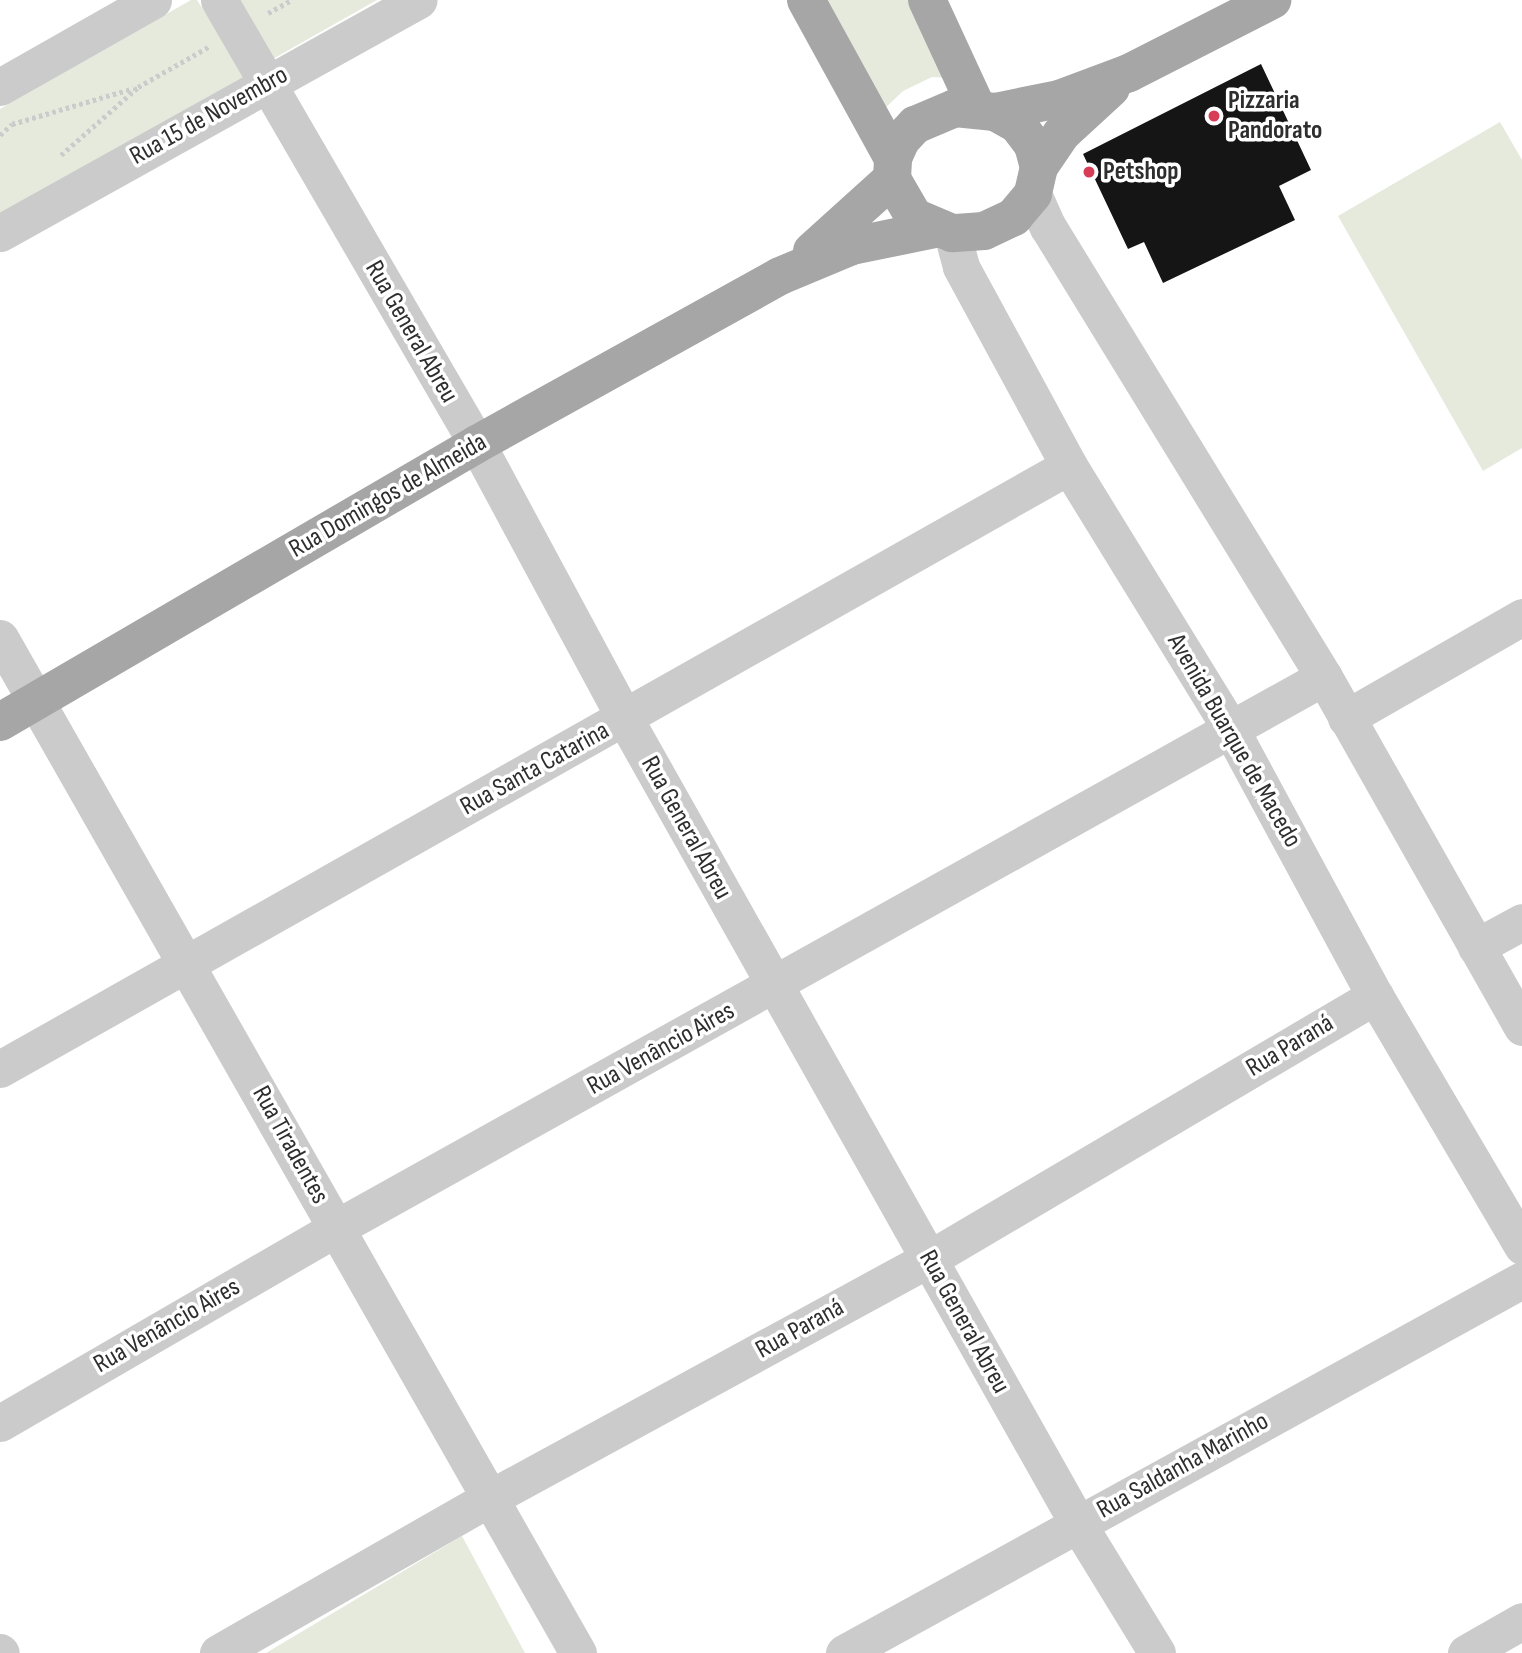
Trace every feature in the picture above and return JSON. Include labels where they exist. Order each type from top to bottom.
[{"type":"main road","points":[[806,0],[892,168],[914,217],[943,231],[984,231],[1014,217],[1087,107],[1129,73]]},
{"type":"main road","points":[[927,0],[986,110],[1018,125],[1033,145],[1036,181]]},
{"type":"main road","points":[[892,168],[915,125],[935,113],[986,110],[1059,99],[1129,73],[1272,0]]},
{"type":"main road","name":"Rua Domingos de Almeida","points":[[780,276],[843,227],[892,168]]},
{"type":"main road","name":"Rua Domingos de Almeida","points":[[0,722],[477,444],[780,276],[852,246],[943,231]]},
{"type":"street","points":[[0,87],[153,0]]},
{"type":"street","name":"Rua General Abreu","points":[[219,0],[477,444],[625,719],[775,986],[1078,1524],[1157,1653]]},
{"type":"street","name":"Rua 15 de Novembro","points":[[0,233],[419,0]]},
{"type":"street","points":[[1036,181],[1048,227],[1324,677],[1522,1027]]},
{"type":"street","name":"Avenida Buarque de Macedo","points":[[943,231],[1069,466],[1230,728],[1375,996],[1522,1246]]},
{"type":"street","name":"Rua Santa Catarina","points":[[0,1069],[187,961],[625,719],[1069,466]]},
{"type":"street","points":[[1346,718],[1522,617]]},
{"type":"street","name":"Rua Tiradentes","points":[[0,638],[187,961],[578,1653]]},
{"type":"street","name":"Rua Venâncio Aires","points":[[0,1423],[336,1228],[775,986],[1324,677]]},
{"type":"street","points":[[1476,947],[1522,922]]},
{"type":"street","name":"Rua Paraná","points":[[218,1653],[490,1498],[929,1259],[1375,996]]},
{"type":"street","name":"Rua Saldanha Marinho","points":[[844,1653],[1522,1280]]},
{"type":"street","points":[[1466,1653],[1522,1621]]},
{"type":"path","points":[[0,135],[12,124],[138,87],[58,158]]},
{"type":"shaded area","points":[[191,0],[197,0],[248,77],[0,215],[0,109]]},
{"type":"shaded area","points":[[234,0],[377,0],[271,60]]},
{"type":"shaded area","points":[[819,0],[910,0],[951,78],[932,77],[903,91],[881,112]]},
{"type":"shaded area","points":[[1500,122],[1522,160],[1522,448],[1483,471],[1338,216]]},
{"type":"shaded area","points":[[462,1536],[525,1653],[266,1653]]},
{"type":"building","points":[[1261,64],[1311,170],[1279,186],[1295,220],[1163,283],[1144,242],[1128,249],[1083,154]]},
{"type":"place","name":"Pizzaria Pandorato","points":[[1214,116]]},
{"type":"place","name":"Petshop","points":[[1089,172]]}]
